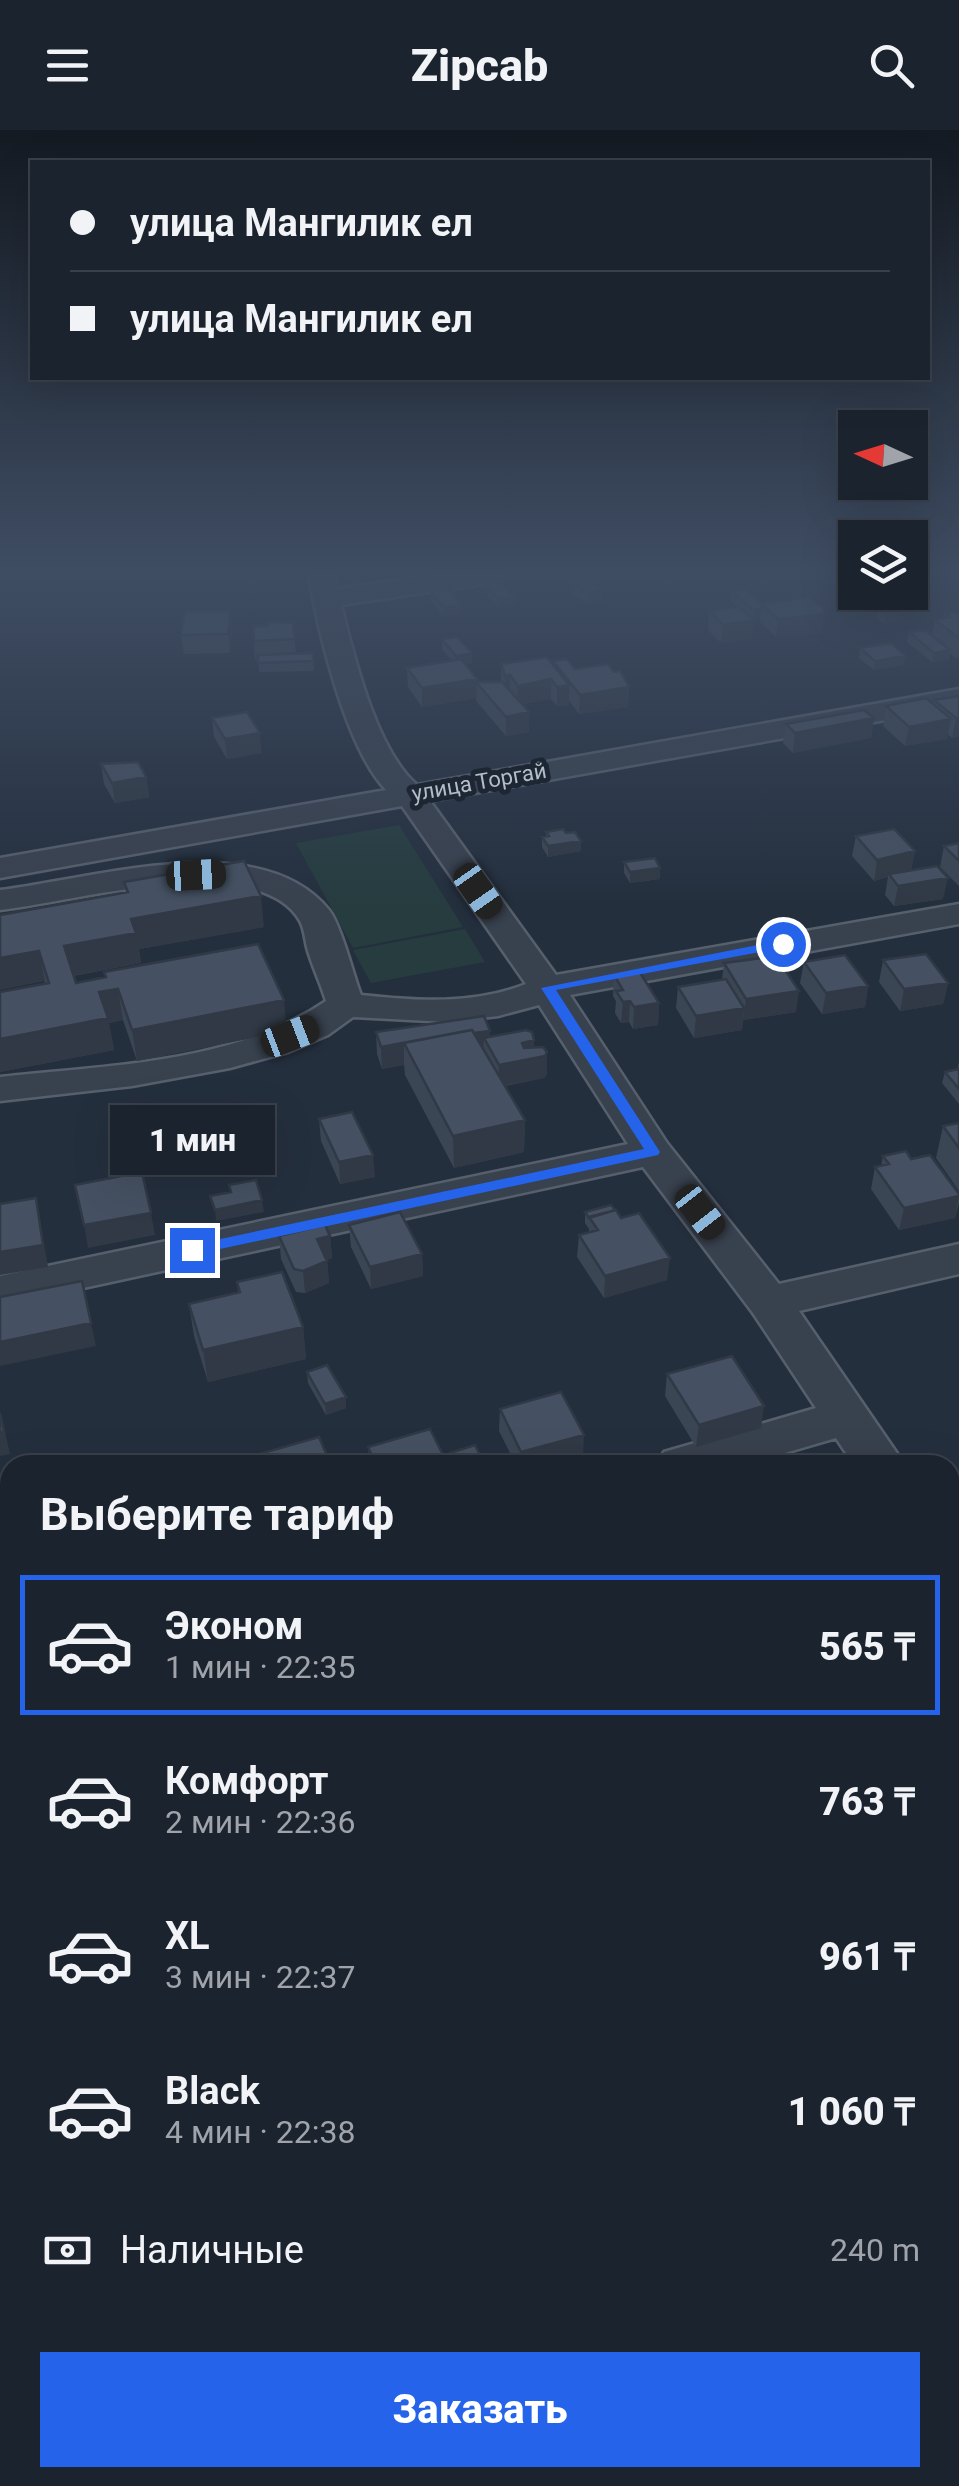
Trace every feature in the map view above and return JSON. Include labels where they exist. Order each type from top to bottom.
[{"type":"street","points":[[361,685],[399,784],[538,992],[653,1152],[770,1302],[873,1455]]},
{"type":"street","name":"улица Торгай","points":[[0,868],[399,784],[917,685]]},
{"type":"street","name":"улица Торгай","points":[[0,844],[959,698]]},
{"type":"street","points":[[0,900],[172,877],[222,874],[262,878],[293,890],[316,918],[346,1005]]},
{"type":"street","points":[[0,1089],[155,1072],[225,1056],[327,1022],[346,1005],[444,1012],[476,1010],[538,992],[959,914]]},
{"type":"street","points":[[0,1291],[653,1152]]},
{"type":"street","points":[[770,1302],[959,1259]]},
{"type":"street","points":[[715,1455],[846,1417]]},
{"type":"green space","points":[[399,825],[463,927],[353,948],[296,843]]},
{"type":"green space","points":[[465,929],[485,962],[371,983],[353,950]]},
{"type":"building","points":[[479,685],[505,685],[529,712],[506,717]]},
{"type":"building","points":[[572,685],[629,687],[580,695]]},
{"type":"building","points":[[959,696],[959,718],[934,700]]},
{"type":"building","points":[[926,698],[951,719],[909,727],[886,706]]},
{"type":"building","points":[[864,710],[874,718],[795,733],[786,724]]},
{"type":"building","points":[[247,712],[260,733],[225,739],[212,718]]},
{"type":"building","points":[[138,762],[146,777],[112,783],[101,764]]},
{"type":"building","points":[[563,829],[566,833],[575,832],[581,841],[548,846],[542,837],[549,836],[546,832]]},
{"type":"building","points":[[894,829],[915,851],[877,860],[856,836]]},
{"type":"building","points":[[959,843],[959,861],[944,846]]},
{"type":"building","points":[[655,858],[660,868],[630,872],[624,862]]},
{"type":"building","points":[[244,861],[261,896],[131,919],[136,933],[64,946],[76,983],[106,977],[104,972],[258,944],[284,1000],[132,1030],[118,989],[99,992],[108,1018],[0,1039],[0,992],[49,983],[39,951],[0,958],[0,915],[128,892],[124,882]]},
{"type":"building","points":[[937,866],[948,878],[898,886],[889,874]]},
{"type":"building","points":[[926,954],[948,983],[904,989],[883,960]]},
{"type":"building","points":[[845,955],[868,986],[826,993],[804,962]]},
{"type":"building","points":[[776,956],[799,991],[746,999],[724,963]]},
{"type":"building","points":[[639,971],[659,1003],[634,1007],[630,1001],[623,1002],[616,991],[623,990],[614,975]]},
{"type":"building","points":[[726,979],[744,1008],[696,1016],[678,987]]},
{"type":"building","points":[[484,1016],[490,1031],[472,1030],[381,1047],[376,1032]]},
{"type":"building","points":[[472,1030],[525,1120],[453,1136],[404,1043]]},
{"type":"building","points":[[532,1032],[534,1040],[522,1043],[524,1048],[543,1047],[545,1056],[499,1065],[484,1038]]},
{"type":"building","points":[[959,1069],[959,1089],[945,1072]]},
{"type":"building","points":[[352,1112],[373,1155],[339,1162],[319,1119]]},
{"type":"building","points":[[959,1123],[959,1148],[943,1126]]},
{"type":"building","points":[[906,1151],[911,1159],[930,1155],[959,1196],[904,1208],[875,1167],[889,1164],[883,1156]]},
{"type":"building","points":[[142,1172],[151,1213],[84,1225],[75,1185]]},
{"type":"building","points":[[256,1180],[262,1200],[215,1210],[210,1196],[231,1192],[229,1185]]},
{"type":"building","points":[[36,1198],[43,1245],[0,1252],[0,1204]]},
{"type":"building","points":[[611,1205],[615,1210],[589,1218],[585,1212]]},
{"type":"building","points":[[616,1210],[621,1218],[639,1213],[670,1258],[605,1276],[579,1235],[598,1230],[589,1217]]},
{"type":"building","points":[[400,1212],[422,1254],[370,1267],[349,1225]]},
{"type":"building","points":[[325,1225],[330,1236],[317,1239],[327,1261],[303,1271],[294,1269],[279,1236]]},
{"type":"building","points":[[282,1272],[303,1327],[203,1350],[189,1304],[240,1292],[237,1282]]},
{"type":"building","points":[[82,1281],[91,1323],[0,1342],[0,1297]]},
{"type":"building","points":[[732,1356],[764,1406],[699,1425],[667,1374]]},
{"type":"building","points":[[327,1365],[346,1397],[325,1404],[307,1372]]},
{"type":"building","points":[[561,1392],[584,1435],[521,1452],[500,1409]]},
{"type":"building","points":[[430,1429],[443,1455],[372,1455],[368,1447]]},
{"type":"building","points":[[319,1437],[327,1455],[259,1455]]},
{"type":"building","points":[[475,1445],[480,1455],[451,1455]]},
{"type":"route","points":[[192,1250],[653,1152],[548,988],[783,944]]}]
